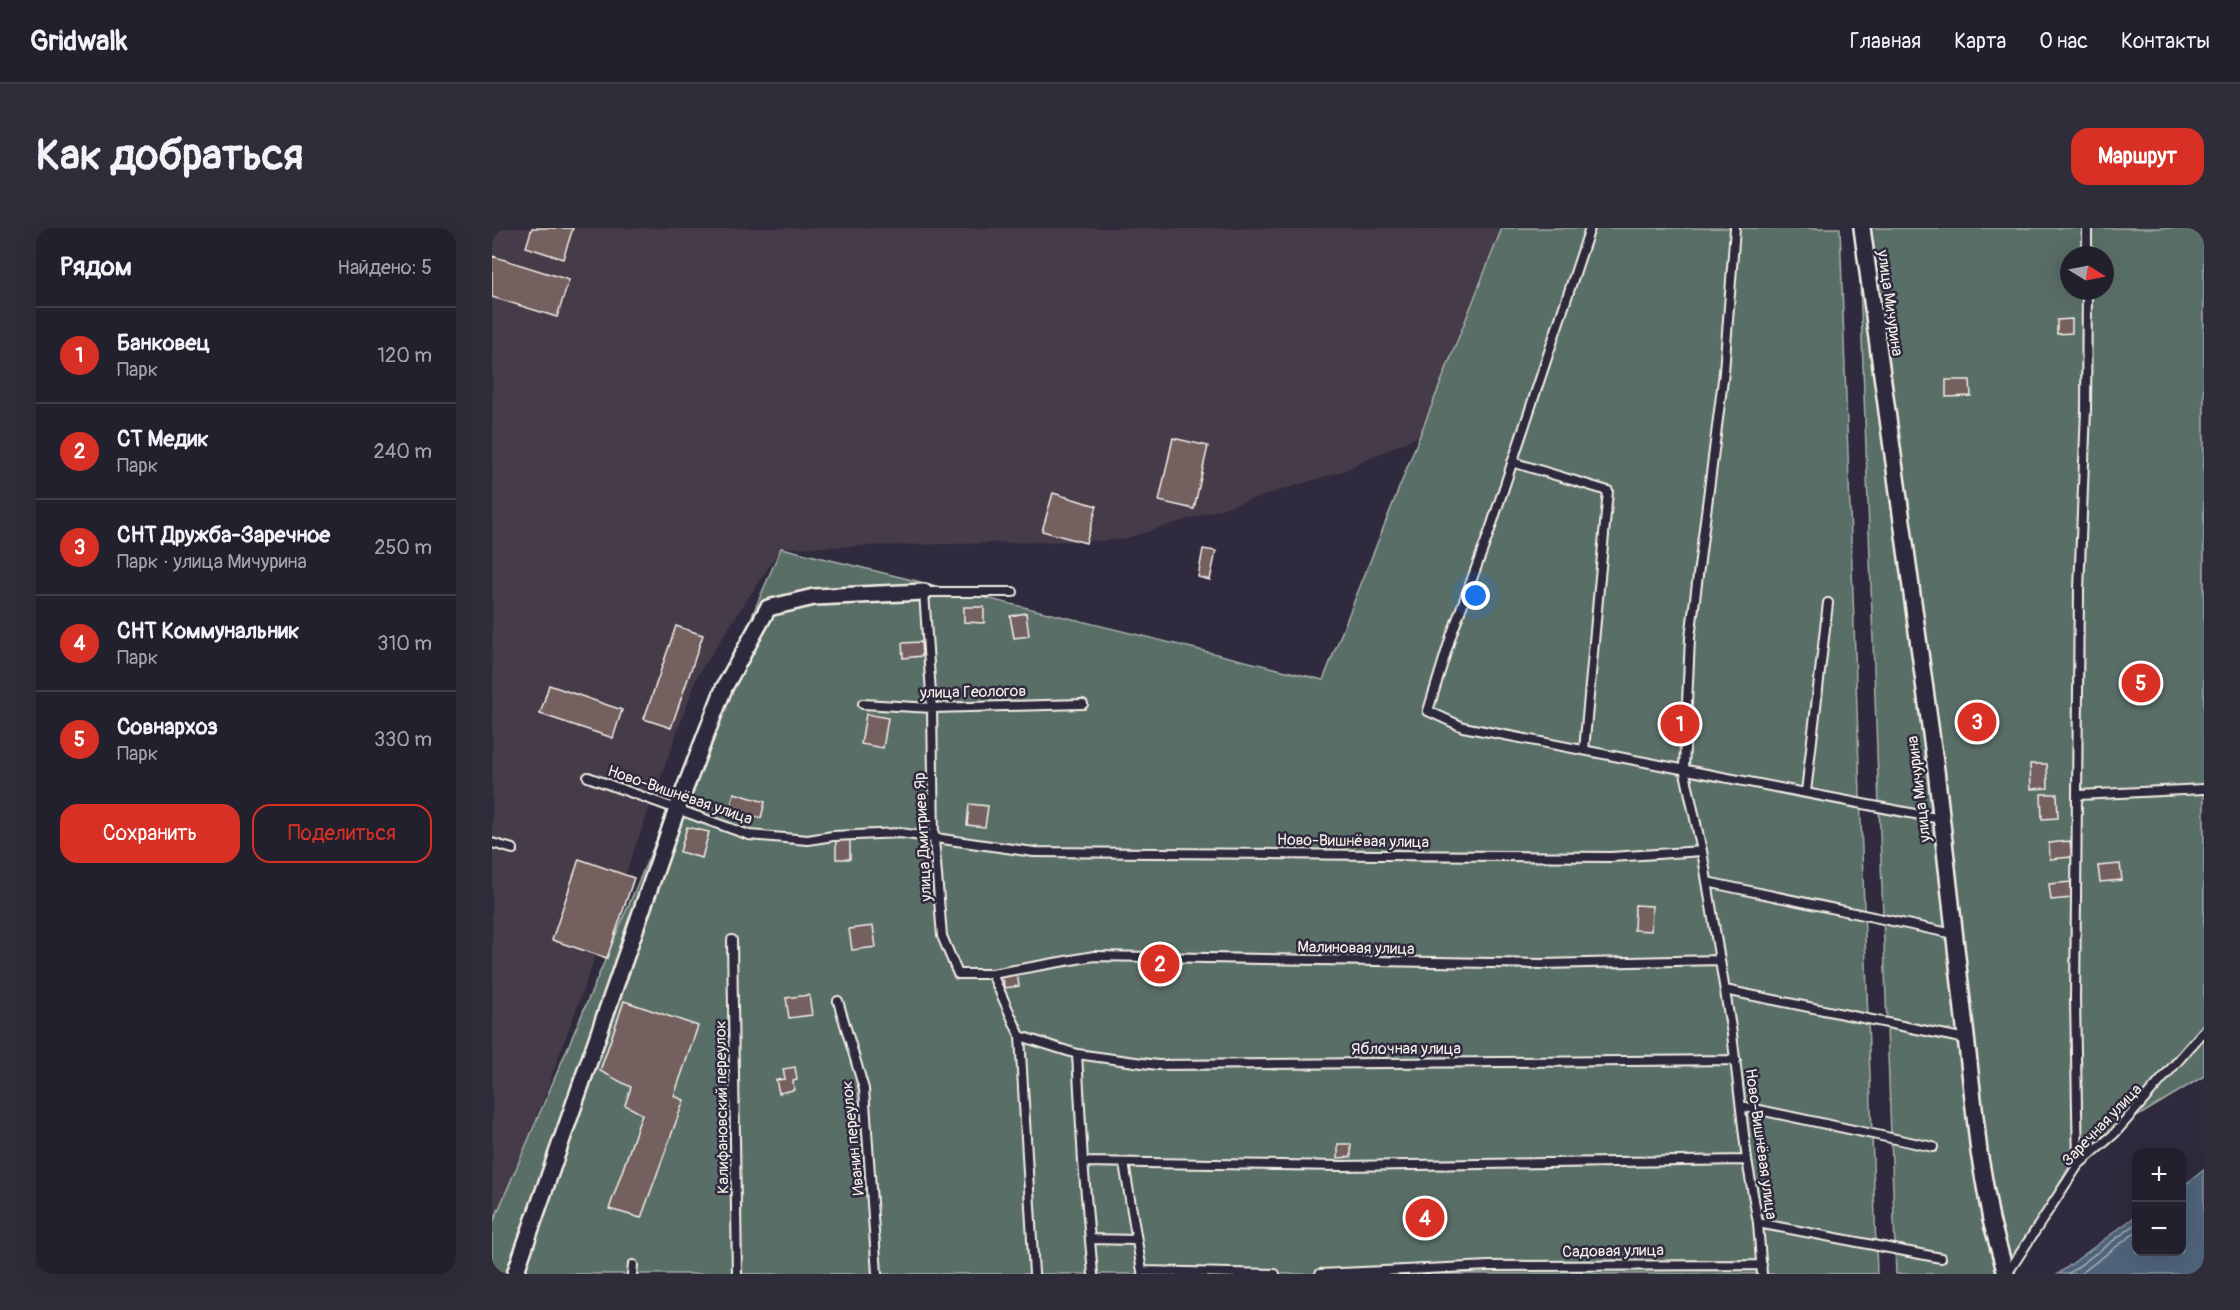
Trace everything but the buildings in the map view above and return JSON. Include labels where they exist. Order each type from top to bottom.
[{"type":"street","name":"улица Мичурина","points":[[1862,228],[1941,819],[1981,1163],[1991,1220],[2007,1274]]},
{"type":"street","points":[[515,1274],[677,809],[724,688],[768,608],[814,597],[924,592]]},
{"type":"lane","points":[[1590,228],[1490,530],[1451,636],[1428,711],[1463,727],[1941,819]]},
{"type":"lane","points":[[1702,851],[1684,768],[1690,639],[1724,372],[1735,228]]},
{"type":"lane","points":[[2087,228],[2087,246]]},
{"type":"lane","points":[[2078,1164],[2075,999],[2087,300]]},
{"type":"lane","points":[[1512,462],[1608,491],[1584,750]]},
{"type":"lane","points":[[924,592],[1013,592]]},
{"type":"lane","name":"улица Дмитриев Яр","points":[[924,592],[932,708],[934,838],[942,936],[958,974],[992,974]]},
{"type":"lane","points":[[1806,792],[1828,603]]},
{"type":"lane","name":"улица Геологов","points":[[863,704],[932,708],[1083,704]]},
{"type":"lane","name":"Ново-Вишнёвая улица","points":[[588,777],[749,835],[808,840],[833,836],[900,833],[1034,852],[1611,857],[1702,851],[1736,1060],[1747,1160],[1758,1223],[1762,1270]]},
{"type":"lane","points":[[2078,795],[2204,789]]},
{"type":"lane","points":[[492,843],[513,849]]},
{"type":"lane","points":[[1707,882],[1954,934]]},
{"type":"lane","name":"Калифановский переулок","points":[[732,940],[737,1274]]},
{"type":"lane","name":"Малиновая улица","points":[[992,974],[1094,956],[1542,964],[1720,960]]},
{"type":"lane","points":[[992,974],[1020,1036],[1034,1274]]},
{"type":"lane","points":[[1725,990],[1966,1039]]},
{"type":"lane","name":"Иванин переулок","points":[[838,1001],[864,1089],[877,1274]]},
{"type":"lane","name":"Заречная улица","points":[[2007,1274],[2078,1164],[2114,1134],[2204,1031]]},
{"type":"lane","points":[[1020,1036],[1077,1054],[1083,1162],[1093,1274]]},
{"type":"lane","name":"Яблочная улица","points":[[1077,1054],[1156,1065],[1736,1060]]},
{"type":"lane","points":[[1741,1106],[1933,1147]]},
{"type":"lane","points":[[1083,1162],[1342,1166],[1747,1160]]},
{"type":"lane","points":[[1124,1163],[1142,1271],[1275,1274]]},
{"type":"lane","points":[[1758,1223],[1941,1258]]},
{"type":"lane","points":[[1090,1239],[1137,1240]]},
{"type":"lane","points":[[632,1274],[633,1265]]},
{"type":"lane","name":"Садовая улица","points":[[1320,1274],[1501,1266],[1762,1270]]},
{"type":"shaded area","points":[[492,228],[1561,228],[1516,390],[1343,471],[1121,540],[781,548],[698,675],[492,1240]]},
{"type":"green space","points":[[1502,228],[1840,228],[1877,1274],[1760,1274],[1757,1260],[1758,1274],[492,1274],[492,1225],[781,548],[1323,680]]},
{"type":"green space","points":[[1858,228],[2204,228],[2204,1076],[2077,1153],[2007,1274],[1896,1274]]},
{"type":"water","points":[[2204,1170],[2204,1274],[2058,1274],[2132,1219],[2132,1256],[2186,1256],[2186,1184]]},
{"type":"place","name":"Совнархоз","points":[[2141,683]]},
{"type":"place","name":"СНТ Дружба-Заречное","points":[[1977,722]]},
{"type":"place","name":"Банковец","points":[[1680,724]]},
{"type":"place","name":"СТ Медик","points":[[1160,964]]},
{"type":"place","name":"СНТ Коммунальник","points":[[1425,1218]]}]
